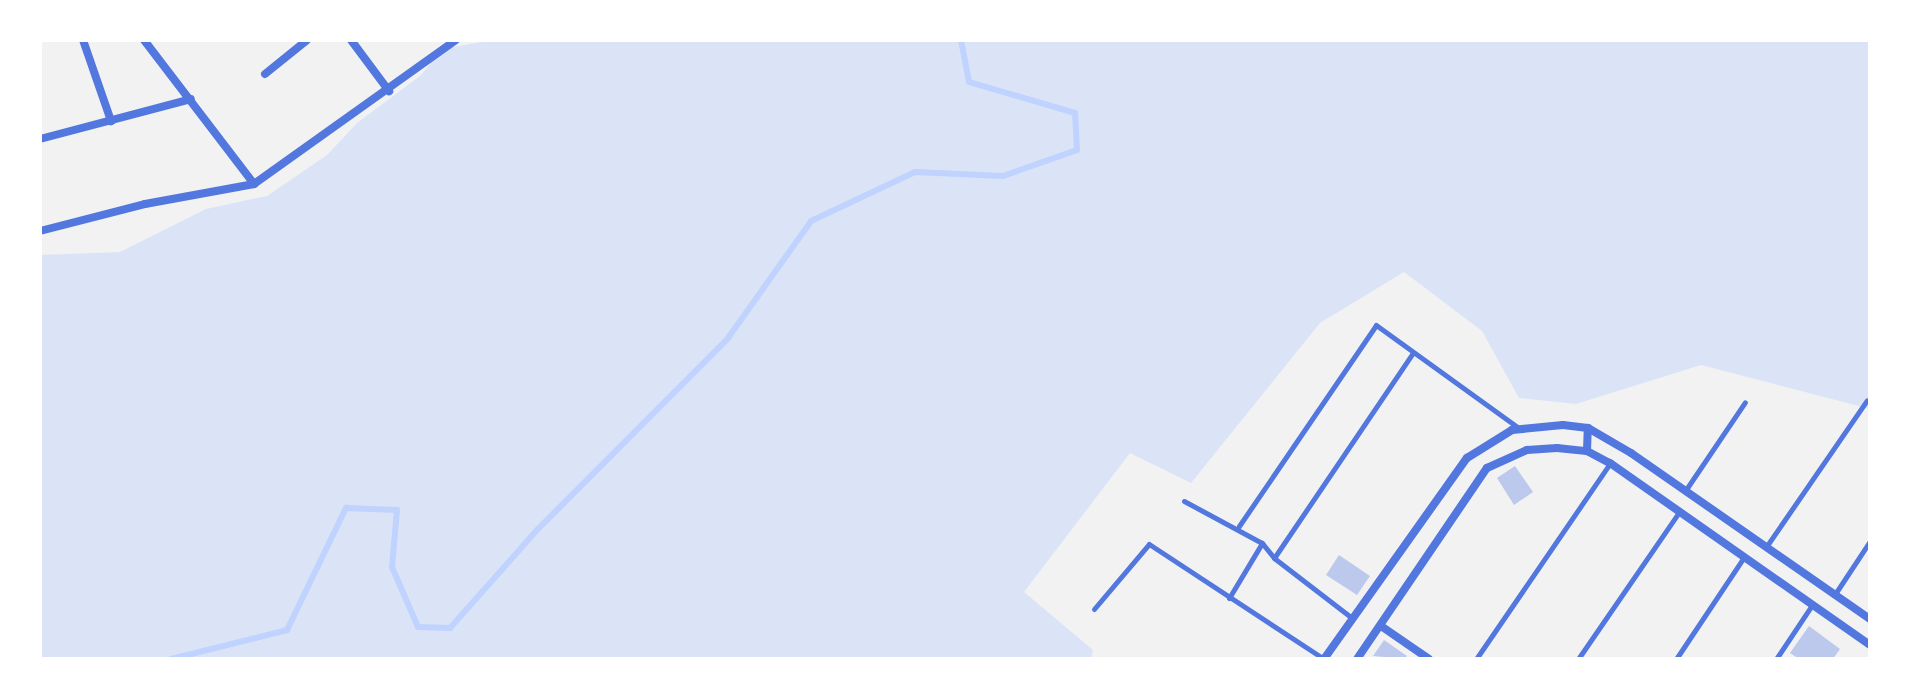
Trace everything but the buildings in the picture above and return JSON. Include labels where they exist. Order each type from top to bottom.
[{"type":"street","points":[[83,40],[111,121]]},
{"type":"street","points":[[144,40],[254,184]]},
{"type":"street","points":[[265,74],[306,40]]},
{"type":"street","points":[[351,40],[389,91]]},
{"type":"street","points":[[40,231],[254,184],[389,91],[456,40]]},
{"type":"street","points":[[40,139],[191,99]]},
{"type":"street","points":[[1324,659],[1467,458],[1521,429],[1538,427],[1588,428],[1870,619]]},
{"type":"street","points":[[1587,451],[1588,428]]},
{"type":"street","points":[[1357,659],[1487,468],[1527,450],[1557,448],[1587,451],[1610,463],[1870,645]]},
{"type":"street","points":[[1381,626],[1429,659]]},
{"type":"lane","points":[[1239,526],[1376,325],[1521,429]]},
{"type":"lane","points":[[1274,558],[1413,353]]},
{"type":"lane","points":[[1766,547],[1867,400]]},
{"type":"lane","points":[[1685,491],[1745,402]]},
{"type":"lane","points":[[1476,659],[1610,463]]},
{"type":"lane","points":[[1184,501],[1239,526],[1262,543],[1274,558],[1352,619]]},
{"type":"lane","points":[[1578,659],[1679,512]]},
{"type":"lane","points":[[1834,595],[1870,541]]},
{"type":"lane","points":[[1229,598],[1262,543]]},
{"type":"lane","points":[[1094,609],[1148,544],[1324,659]]},
{"type":"lane","points":[[1676,659],[1744,556]]},
{"type":"lane","points":[[1776,659],[1812,605]]},
{"type":"shaded area","points":[[493,40],[1870,40],[1870,409],[1701,365],[1576,404],[1519,398],[1482,331],[1404,272],[1320,323],[1191,483],[1130,453],[1024,592],[1093,650],[1091,659],[40,659],[40,255],[120,252],[206,209],[267,196],[327,155],[357,123],[420,76],[442,49]]},
{"type":"waterway","points":[[171,659],[287,630],[346,508],[397,510],[392,567],[418,627],[450,628],[537,530],[728,338],[811,221],[915,172],[1003,176],[1077,150],[1075,113],[969,82],[961,40]]}]
